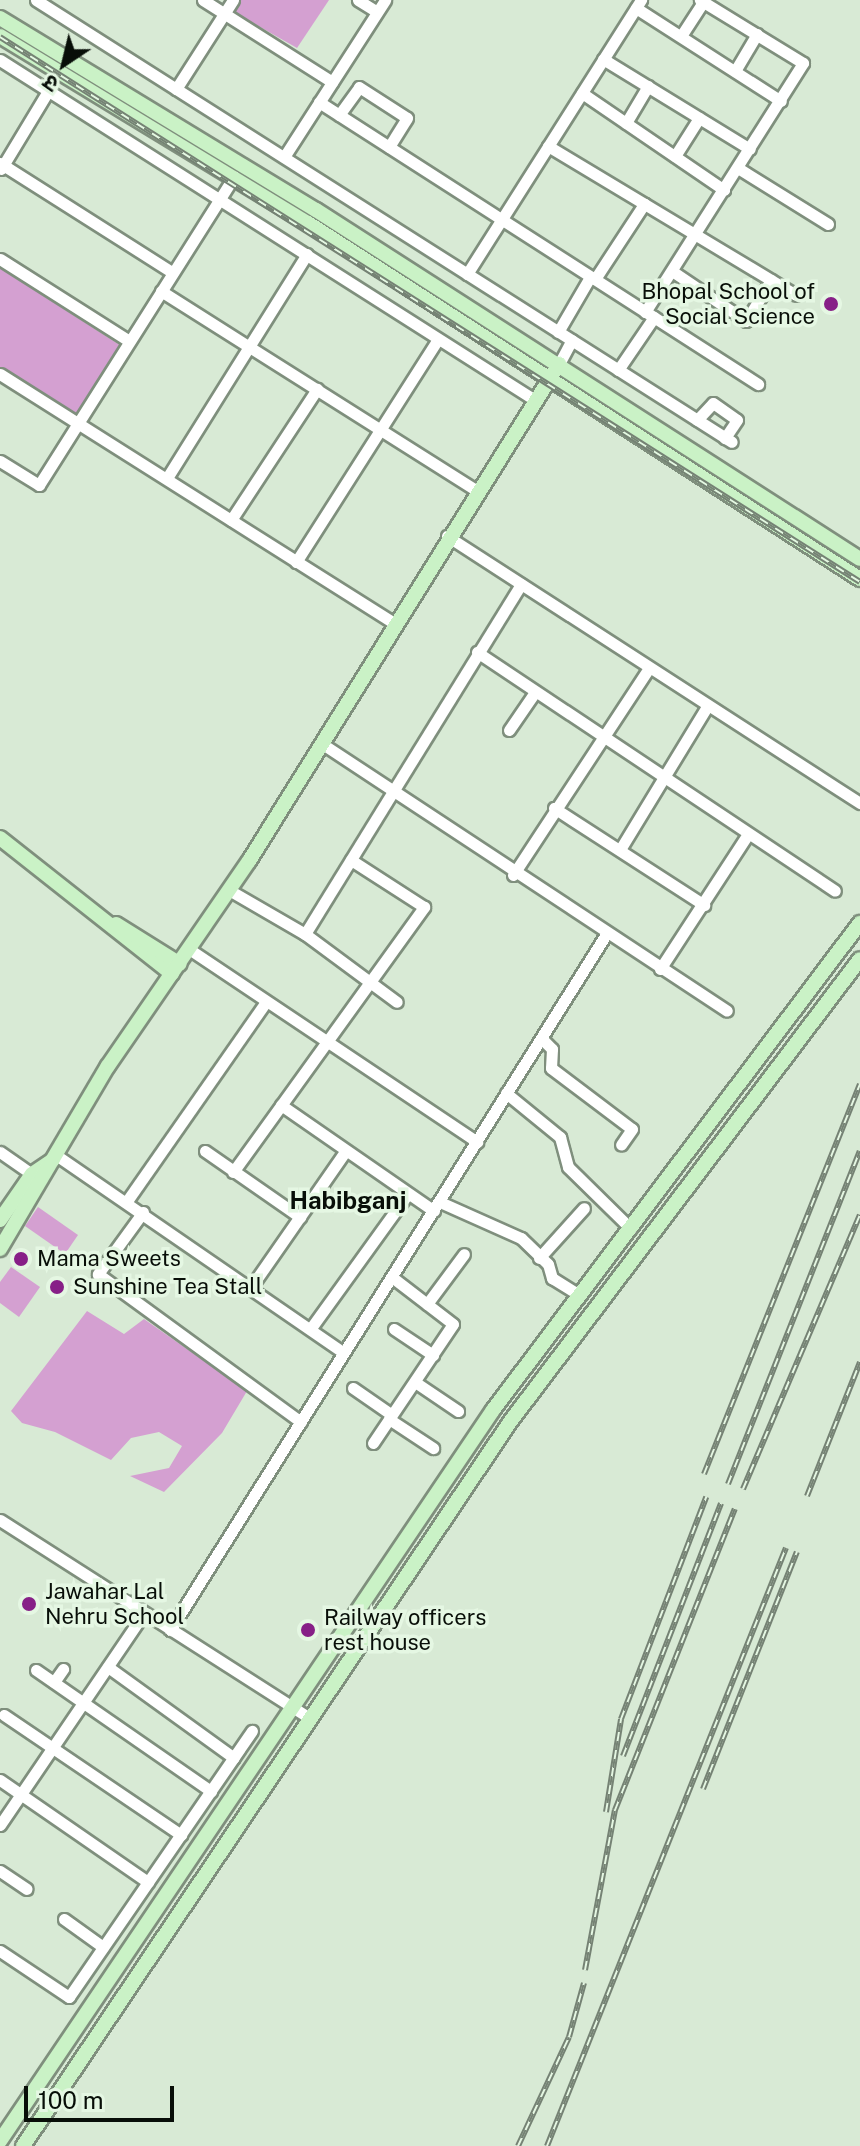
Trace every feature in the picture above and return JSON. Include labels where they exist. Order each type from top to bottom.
[{"type":"main road","points":[[0,18],[559,364],[860,559]]},
{"type":"main road","points":[[0,36],[234,177],[860,579]]},
{"type":"main road","points":[[0,1220],[54,1157],[229,890],[447,536],[559,364]]},
{"type":"main road","points":[[0,838],[176,969]]},
{"type":"main road","points":[[0,2141],[493,1410],[860,923]]},
{"type":"main road","points":[[23,2146],[510,1422],[860,959]]},
{"type":"main road","points":[[784,1023],[801,1037]]},
{"type":"main road","points":[[0,1249],[37,1178]]},
{"type":"street","points":[[36,0],[558,332],[572,340],[618,370],[697,420],[729,440],[737,420],[713,403],[697,420]]},
{"type":"street","points":[[203,0],[332,82]]},
{"type":"street","points":[[176,89],[233,0]]},
{"type":"street","points":[[358,0],[377,12]]},
{"type":"street","points":[[284,157],[385,0]]},
{"type":"street","points":[[618,370],[672,271],[803,63],[702,1],[681,36]]},
{"type":"street","points":[[467,274],[638,4],[781,101]]},
{"type":"street","points":[[735,71],[757,34]]},
{"type":"street","points":[[603,59],[750,149]]},
{"type":"street","points":[[0,60],[535,400]]},
{"type":"street","points":[[626,123],[648,86]]},
{"type":"street","points":[[339,115],[359,87],[407,118],[389,147]]},
{"type":"street","points":[[48,91],[1,167],[172,272]]},
{"type":"street","points":[[582,93],[724,190]]},
{"type":"street","points":[[319,102],[758,384]]},
{"type":"street","points":[[675,156],[699,118]]},
{"type":"street","points":[[548,146],[796,295]]},
{"type":"street","points":[[738,168],[828,224]]},
{"type":"street","points":[[0,461],[39,485],[234,177]]},
{"type":"street","points":[[558,332],[644,204]]},
{"type":"street","points":[[167,478],[307,254]]},
{"type":"street","points":[[0,259],[129,341]]},
{"type":"street","points":[[672,271],[746,321],[771,280]]},
{"type":"street","points":[[161,291],[477,491]]},
{"type":"street","points":[[296,562],[438,339]]},
{"type":"street","points":[[559,364],[572,340]]},
{"type":"street","points":[[0,374],[394,623]]},
{"type":"street","points":[[231,520],[317,389]]},
{"type":"street","points":[[447,536],[860,803]]},
{"type":"street","points":[[305,934],[389,791],[521,584]]},
{"type":"street","points":[[477,652],[835,891]]},
{"type":"street","points":[[507,871],[603,739],[649,668]]},
{"type":"street","points":[[509,730],[535,692]]},
{"type":"street","points":[[621,848],[708,705]]},
{"type":"street","points":[[321,743],[605,936],[727,1011]]},
{"type":"street","points":[[554,808],[621,848],[704,905]]},
{"type":"street","points":[[660,969],[748,834]]},
{"type":"street","points":[[233,1172],[424,907],[351,860]]},
{"type":"street","points":[[229,890],[305,934],[397,1002]]},
{"type":"street","points":[[170,1630],[605,936]]},
{"type":"street","points":[[189,949],[326,1044],[477,1142]]},
{"type":"street","points":[[127,1201],[265,1003]]},
{"type":"street","points":[[542,1039],[552,1049],[551,1068],[632,1129],[621,1145]]},
{"type":"street","points":[[506,1093],[560,1137],[568,1167],[631,1229]]},
{"type":"street","points":[[281,1105],[407,1195],[437,1207],[494,1221],[539,1258],[552,1278],[579,1295]]},
{"type":"street","points":[[205,1151],[300,1217]]},
{"type":"street","points":[[0,1152],[37,1178]]},
{"type":"street","points":[[251,1287],[345,1152]]},
{"type":"street","points":[[54,1157],[127,1201],[344,1353]]},
{"type":"street","points":[[311,1328],[407,1195]]},
{"type":"street","points":[[539,1258],[584,1208]]},
{"type":"street","points":[[143,1212],[98,1274],[301,1422]]},
{"type":"street","points":[[427,1304],[464,1254]]},
{"type":"street","points":[[373,1443],[453,1324],[392,1277]]},
{"type":"street","points":[[394,1329],[433,1355]]},
{"type":"street","points":[[415,1382],[458,1411]]},
{"type":"street","points":[[353,1388],[433,1448]]},
{"type":"street","points":[[0,1520],[311,1719]]},
{"type":"street","points":[[0,1825],[144,1613]]},
{"type":"street","points":[[108,1667],[234,1758]]},
{"type":"street","points":[[54,1682],[63,1669]]},
{"type":"street","points":[[36,1670],[211,1791]]},
{"type":"street","points":[[4,1715],[181,1835]]},
{"type":"street","points":[[0,1951],[69,1997],[252,1731]]},
{"type":"street","points":[[0,1780],[148,1882]]},
{"type":"street","points":[[0,1871],[27,1889]]},
{"type":"street","points":[[64,1919],[103,1947]]},
{"type":"shaded area","points":[[239,0],[329,0],[297,48],[232,11]]},
{"type":"shaded area","points":[[0,268],[126,349],[83,418],[0,367]]},
{"type":"shaded area","points":[[38,1207],[78,1235],[65,1254],[25,1226]]},
{"type":"shaded area","points":[[11,1267],[40,1287],[19,1317],[0,1303],[0,1282]]},
{"type":"shaded area","points":[[87,1311],[124,1334],[144,1319],[247,1391],[222,1433],[164,1492],[130,1476],[169,1468],[182,1446],[159,1432],[131,1438],[111,1460],[55,1432],[22,1423],[11,1411]]},
{"type":"railway","points":[[0,37],[860,582]]},
{"type":"railway","points":[[704,1474],[860,1084]]},
{"type":"railway","points":[[728,1484],[860,1151]]},
{"type":"railway","points":[[743,1489],[860,1215]]},
{"type":"railway","points":[[807,1496],[860,1362]]},
{"type":"railway","points":[[606,1812],[621,1719],[706,1497]]},
{"type":"railway","points":[[623,1756],[721,1503]]},
{"type":"railway","points":[[585,1970],[615,1810],[735,1509]]},
{"type":"railway","points":[[547,2146],[786,1548]]},
{"type":"railway","points":[[703,1789],[797,1552]]},
{"type":"railway","points":[[518,2146],[569,2037],[584,1983]]},
{"type":"place","name":"Bhopal School of Social Science","points":[[831,304]]},
{"type":"place","name":"Mama Sweets","points":[[21,1259]]},
{"type":"place","name":"Sunshine Tea Stall","points":[[57,1287]]},
{"type":"place","name":"Jawahar Lal Nehru School","points":[[29,1604]]},
{"type":"place","name":"Railway officers rest house","points":[[308,1630]]},
{"type":"district","name":"Habibganj","points":[[348,1201]]}]
